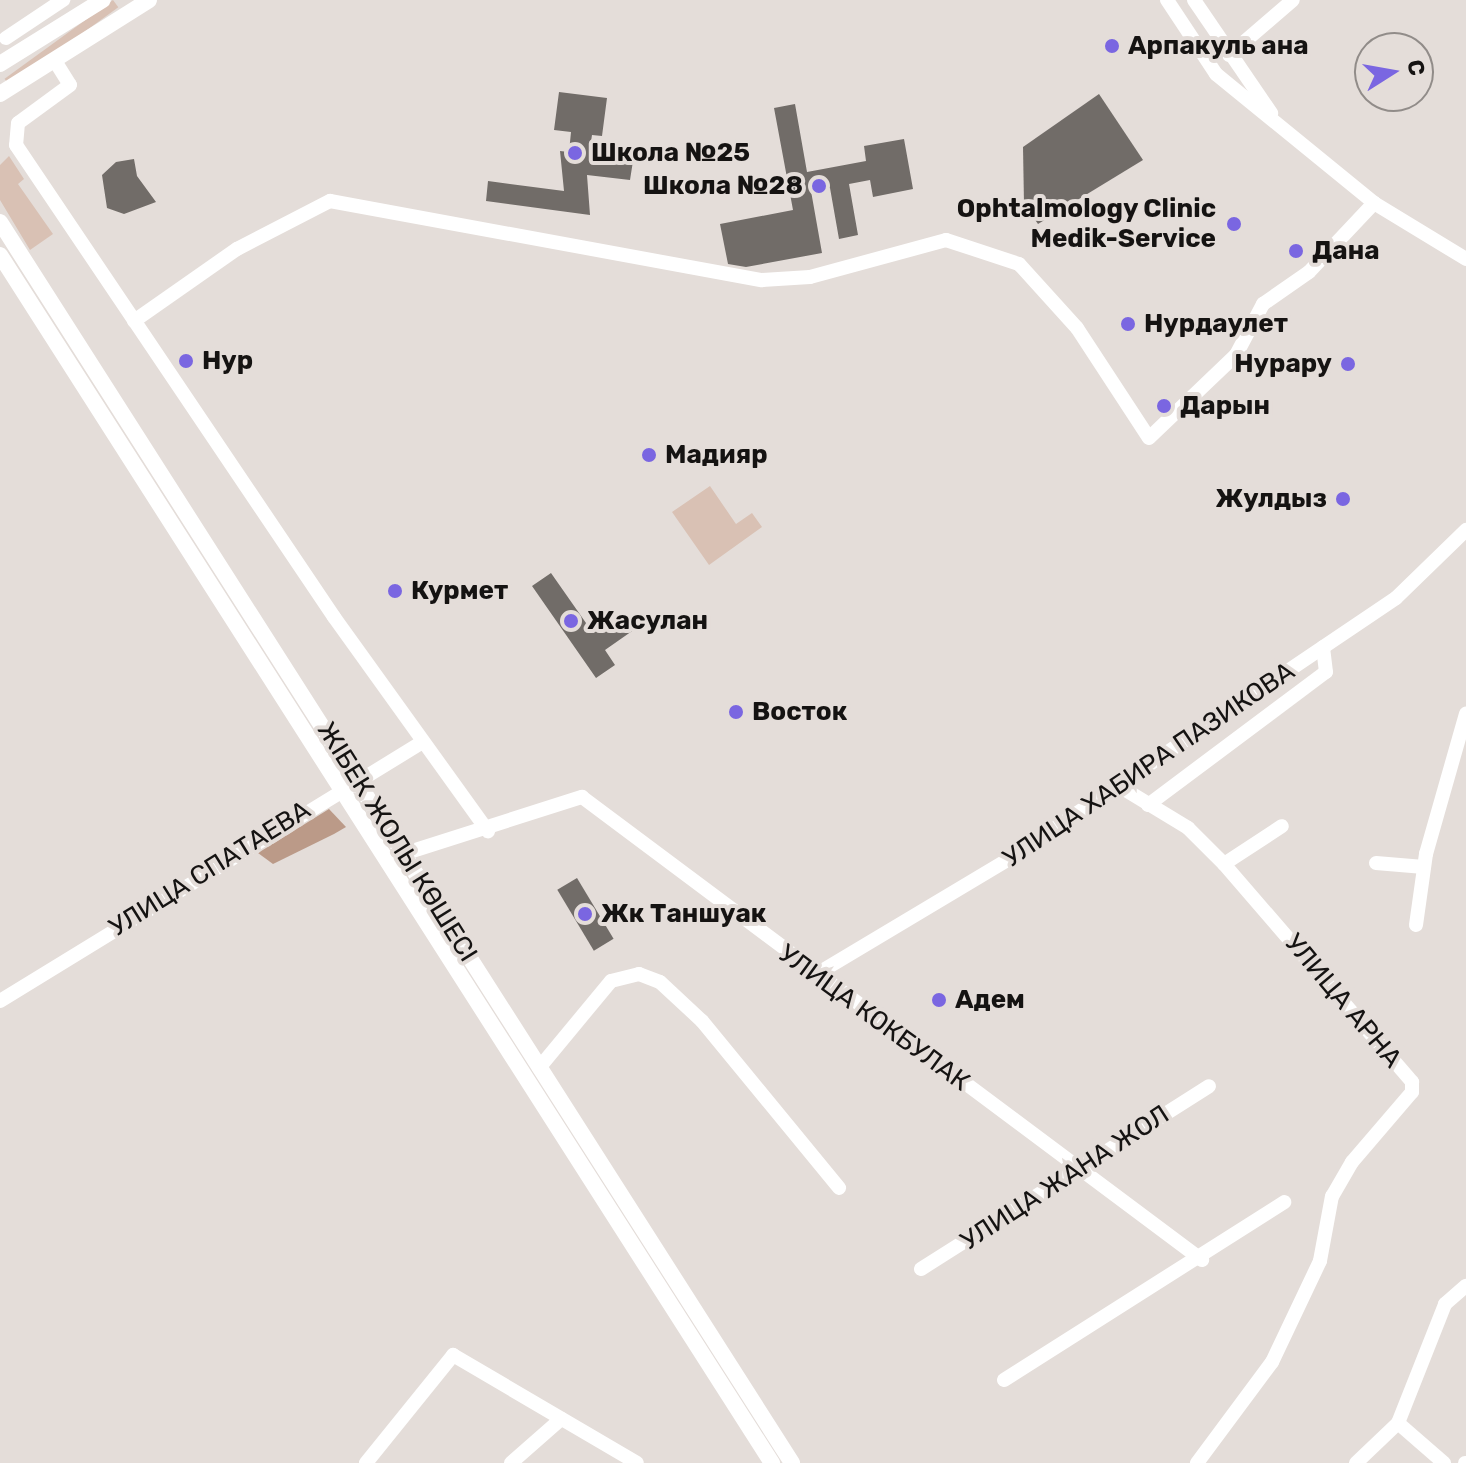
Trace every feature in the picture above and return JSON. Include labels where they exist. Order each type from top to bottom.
[{"type":"main road","points":[[0,94],[55,61],[125,6],[149,0]]},
{"type":"main road","points":[[0,64],[97,2]]},
{"type":"main road","name":"ЖІБЕК ЖОЛЫ КӨШЕСІ","points":[[0,222],[351,783],[577,1164],[772,1463]]},
{"type":"main road","name":"ЖІБЕК ЖОЛЫ КӨШЕСІ","points":[[0,255],[351,783],[406,853],[539,1068],[792,1463]]},
{"type":"street","points":[[6,38],[63,0]]},
{"type":"street","points":[[1167,0],[1209,67],[1285,133],[1374,203],[1466,259]]},
{"type":"street","points":[[1194,0],[1285,133]]},
{"type":"street","points":[[1229,55],[1293,0]]},
{"type":"street","points":[[55,61],[70,85],[18,123],[13,138],[134,321],[423,742],[488,831]]},
{"type":"street","points":[[134,321],[237,249],[330,201],[762,280],[810,277],[946,240],[1019,264],[1077,328],[1149,438],[1227,366],[1263,304],[1309,272],[1374,203]]},
{"type":"street","name":"УЛИЦА ХАБИРА ПАЗИКОВА","points":[[815,975],[1119,786],[1396,598],[1466,530]]},
{"type":"street","points":[[1148,805],[1326,672],[1323,647]]},
{"type":"street","points":[[1416,925],[1424,867],[1466,714]]},
{"type":"street","name":"УЛИЦА СПАТАЕВА","points":[[0,1001],[351,783],[423,742]]},
{"type":"street","name":"УЛИЦА АРНА","points":[[1119,786],[1188,828],[1224,864],[1402,1070],[1412,1092],[1352,1162],[1332,1196],[1320,1261],[1272,1362],[1197,1463]]},
{"type":"street","name":"УЛИЦА КОКБУЛАК","points":[[406,853],[488,831],[582,797],[815,975],[1202,1260]]},
{"type":"street","points":[[1224,864],[1282,826]]},
{"type":"street","points":[[1376,863],[1424,867]]},
{"type":"street","points":[[539,1068],[611,981],[639,974],[660,982],[702,1021],[839,1188]]},
{"type":"street","name":"УЛИЦА ЖАНА ЖОЛ","points":[[921,1269],[1209,1086]]},
{"type":"street","points":[[1004,1380],[1202,1260],[1284,1202]]},
{"type":"street","points":[[1356,1463],[1398,1423],[1445,1304],[1466,1286]]},
{"type":"street","points":[[366,1463],[453,1355],[637,1463]]},
{"type":"street","points":[[511,1463],[561,1419]]},
{"type":"street","points":[[1398,1423],[1444,1463]]},
{"type":"shaded area","points":[[113,0],[118,7],[10,86],[5,79]]},
{"type":"shaded area","points":[[9,156],[24,179],[18,184],[53,234],[30,250],[0,200],[0,165]]},
{"type":"shaded area","points":[[710,486],[736,524],[752,513],[762,527],[709,565],[672,512]]},
{"type":"shaded area","points":[[329,809],[346,827],[273,864],[258,853]]},
{"type":"building","name":"Школа №25","points":[[559,92],[607,98],[602,136],[592,135],[589,155],[633,161],[630,180],[587,175],[590,215],[486,201],[488,181],[564,191],[560,151],[569,152],[571,132],[554,130]]},
{"type":"building","points":[[1099,94],[1143,160],[1038,224],[1024,204],[1023,147]]},
{"type":"building","name":"Школа №28","points":[[795,104],[807,172],[866,161],[864,146],[904,139],[913,189],[873,197],[870,180],[849,184],[858,235],[839,239],[830,188],[811,191],[822,253],[746,267],[728,264],[720,224],[793,210],[774,108]]},
{"type":"building","points":[[134,159],[137,176],[156,202],[124,214],[107,208],[102,175],[116,162]]},
{"type":"building","name":"Жасулан","points":[[551,573],[593,633],[623,613],[635,629],[605,650],[615,665],[596,678],[532,586]]},
{"type":"building","name":"Жк Таншуак","points":[[577,878],[614,939],[594,951],[557,890]]},
{"type":"place","name":"Арпакуль ана","points":[[1112,46]]},
{"type":"place","name":"Школа №25","points":[[575,153]]},
{"type":"place","name":"Школа №28","points":[[819,186]]},
{"type":"place","name":"Ophtalmology Clinic Medik-Service","points":[[1234,224]]},
{"type":"place","name":"Дана","points":[[1296,251]]},
{"type":"place","name":"Нурдаулет","points":[[1128,324]]},
{"type":"place","name":"Нур","points":[[186,361]]},
{"type":"place","name":"Нурару","points":[[1348,364]]},
{"type":"place","name":"Дарын","points":[[1164,406]]},
{"type":"place","name":"Мадияр","points":[[649,455]]},
{"type":"place","name":"Жулдыз","points":[[1343,499]]},
{"type":"place","name":"Курмет","points":[[395,591]]},
{"type":"place","name":"Жасулан","points":[[571,621]]},
{"type":"place","name":"Восток","points":[[736,712]]},
{"type":"place","name":"Жк Таншуак","points":[[585,914]]},
{"type":"place","name":"Адем","points":[[939,1000]]}]
